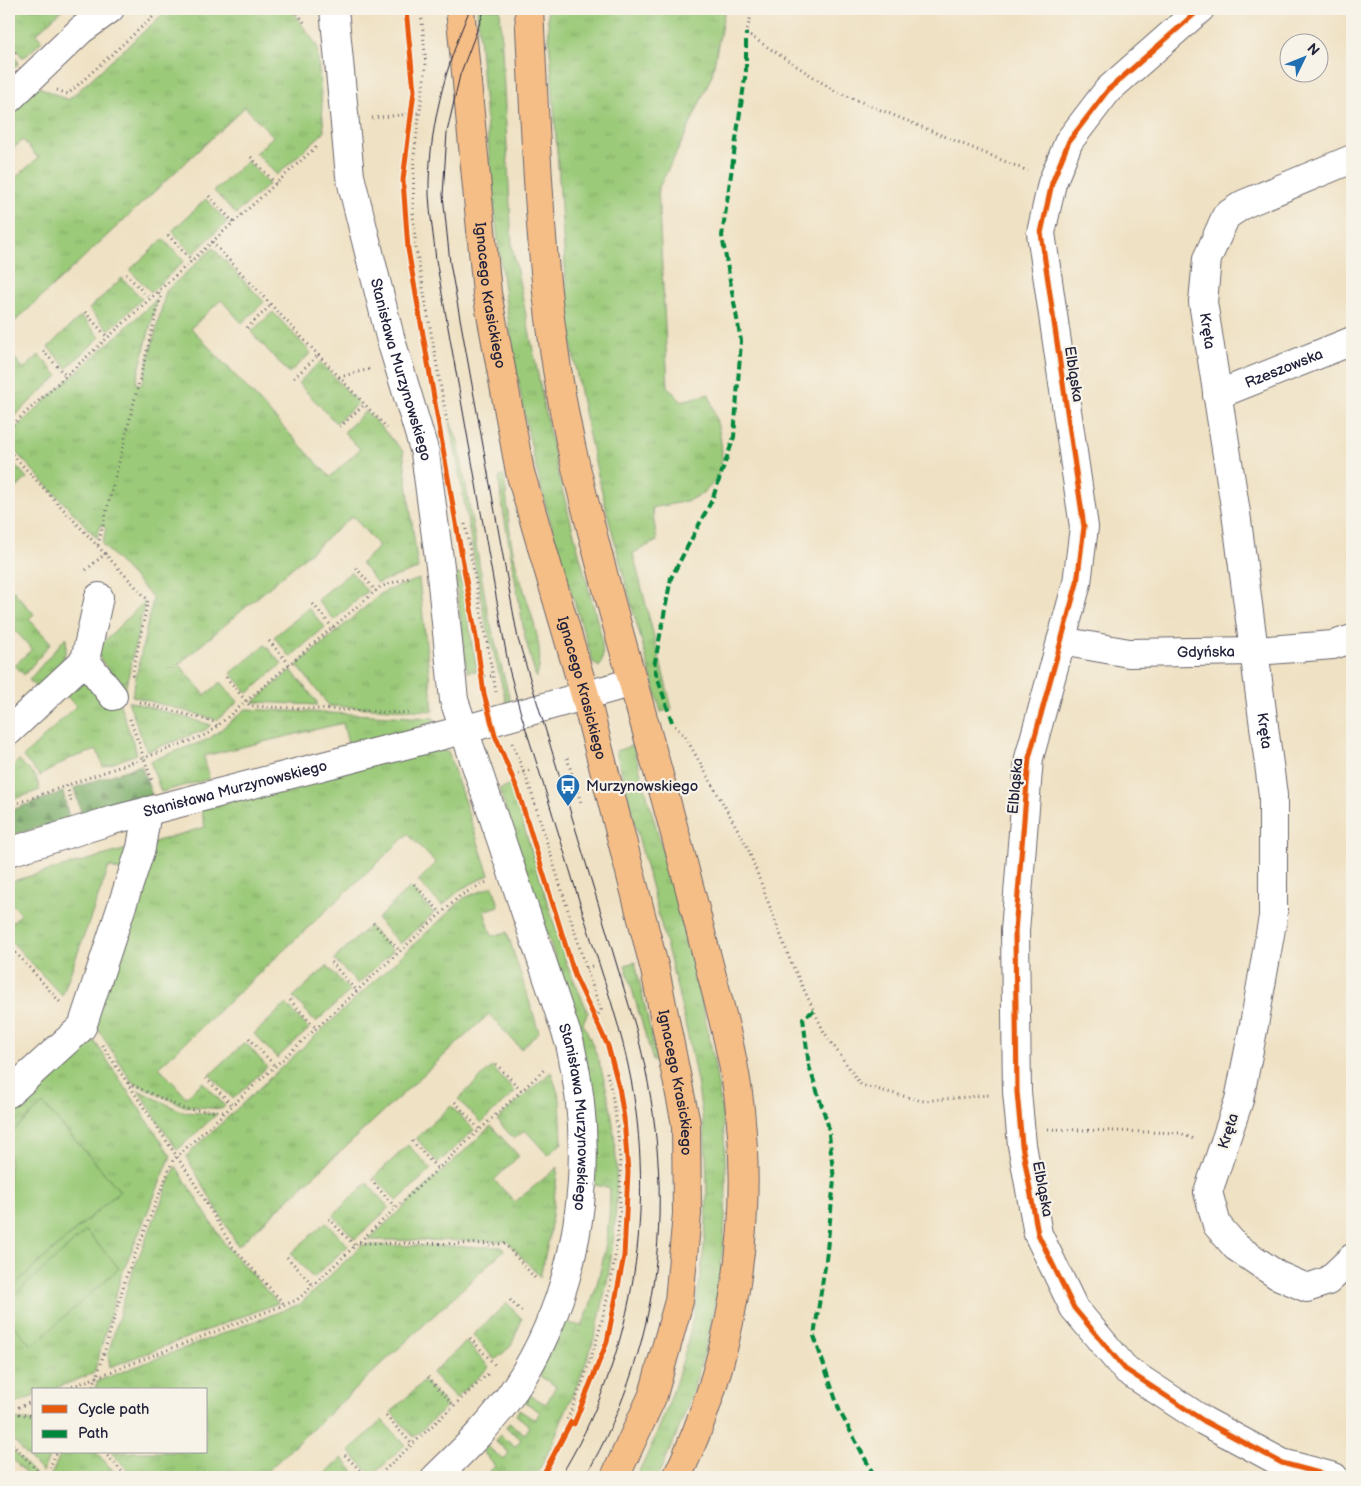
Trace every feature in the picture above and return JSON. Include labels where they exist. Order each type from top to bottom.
[{"type":"main road","name":"Ignacego Krasickiego","points":[[460,9],[487,293],[520,472],[585,696],[654,970],[686,1124],[687,1214],[679,1301],[653,1395],[616,1477]]},
{"type":"main road","points":[[530,9],[540,217],[554,345],[574,459],[633,682],[680,849],[735,1072],[741,1111],[744,1183],[736,1290],[721,1360],[694,1443],[677,1477]]},
{"type":"street","points":[[9,99],[81,30],[110,9]]},
{"type":"street","name":"Stanisława Murzynowskiego","points":[[334,9],[350,176],[390,337],[425,454],[441,574],[454,700],[570,1044],[579,1082],[582,1114],[583,1168],[577,1226],[571,1258],[546,1328],[517,1385],[502,1406],[469,1445],[436,1477]]},
{"type":"street","name":"Elbląska","points":[[1200,9],[1108,90],[1069,141],[1052,183],[1041,233],[1084,527],[1077,583],[1028,758],[1016,932],[1017,1092],[1022,1145],[1038,1234],[1074,1308],[1125,1368],[1204,1421],[1282,1463],[1334,1477]]},
{"type":"street","name":"Kręta","points":[[1350,1261],[1328,1281],[1307,1288],[1276,1275],[1236,1247],[1217,1225],[1208,1192],[1239,1100],[1272,917],[1273,795],[1256,651],[1203,302],[1207,259],[1226,216],[1244,204],[1352,158]]},
{"type":"street","name":"Rzeszowska","points":[[1217,395],[1352,341]]},
{"type":"street","points":[[9,731],[85,660],[99,598]]},
{"type":"street","name":"Gdyńska","points":[[1061,641],[1129,653],[1256,651],[1333,645],[1352,639]]},
{"type":"street","points":[[85,660],[127,692]]},
{"type":"street","name":"Stanisława Murzynowskiego","points":[[9,852],[147,810],[463,730],[633,682]]},
{"type":"street","points":[[9,1093],[91,1035],[140,848],[147,810]]},
{"type":"path","points":[[420,9],[426,65],[413,172],[414,223],[448,425]]},
{"type":"path","points":[[752,9],[746,32],[835,91],[1007,160],[1052,183]]},
{"type":"path","points":[[378,117],[411,111],[419,113]]},
{"type":"path","points":[[409,121],[411,111]]},
{"type":"path","points":[[9,428],[321,142]]},
{"type":"path","points":[[251,157],[276,184]]},
{"type":"path","points":[[210,196],[234,223]]},
{"type":"path","points":[[168,235],[192,261]]},
{"type":"path","points":[[212,242],[389,430]]},
{"type":"path","points":[[126,274],[150,299]]},
{"type":"path","points":[[98,545],[161,295],[158,292]]},
{"type":"path","points":[[247,328],[271,304]]},
{"type":"path","points":[[85,312],[108,338]]},
{"type":"path","points":[[43,351],[66,376]]},
{"type":"path","points":[[294,378],[318,355]]},
{"type":"path","points":[[339,377],[377,367]]},
{"type":"path","points":[[340,428],[364,404]]},
{"type":"path","points":[[9,452],[148,600],[127,692],[214,722],[217,726]]},
{"type":"path","points":[[465,523],[500,720]]},
{"type":"path","points":[[356,568],[376,592]]},
{"type":"path","points":[[9,806],[208,734],[380,587],[410,577]]},
{"type":"path","points":[[313,604],[333,628]]},
{"type":"path","points":[[269,641],[290,665]]},
{"type":"path","points":[[481,670],[484,694],[500,720],[530,788],[586,968]]},
{"type":"path","points":[[226,677],[250,706],[419,713]]},
{"type":"path","points":[[129,717],[144,758]]},
{"type":"path","points":[[672,722],[686,738],[746,846],[790,960],[824,1032],[861,1085],[922,1101],[1017,1092]]},
{"type":"path","points":[[508,770],[515,784]]},
{"type":"path","points":[[504,779],[531,770]]},
{"type":"path","points":[[91,1388],[97,1377],[126,1277],[173,1160],[461,895],[490,880]]},
{"type":"path","points":[[414,884],[441,913]]},
{"type":"path","points":[[373,923],[400,951]]},
{"type":"path","points":[[9,945],[91,1035],[127,1083],[192,1178],[230,1245],[285,1305]]},
{"type":"path","points":[[331,962],[357,990]]},
{"type":"path","points":[[290,1000],[316,1028]]},
{"type":"path","points":[[592,1011],[599,1028]]},
{"type":"path","points":[[249,1038],[275,1066]]},
{"type":"path","points":[[496,1064],[522,1091]]},
{"type":"path","points":[[206,1078],[232,1106]]},
{"type":"path","points":[[68,1388],[297,1300],[537,1078]]},
{"type":"path","points":[[127,1083],[184,1109],[224,1112]]},
{"type":"path","points":[[455,1102],[480,1130]]},
{"type":"path","points":[[1050,1129],[1180,1134],[1222,1149]]},
{"type":"path","points":[[412,1141],[438,1169]]},
{"type":"path","points":[[371,1180],[396,1208]]},
{"type":"path","points":[[329,1218],[355,1246]]},
{"type":"path","points":[[358,1243],[505,1244],[536,1279]]},
{"type":"path","points":[[287,1257],[313,1285]]},
{"type":"path","points":[[510,1300],[530,1321]]},
{"type":"path","points":[[470,1338],[496,1366]]},
{"type":"path","points":[[377,1477],[502,1361]]},
{"type":"path","points":[[428,1377],[454,1406]]},
{"type":"path","points":[[9,1412],[32,1402]]},
{"type":"path","points":[[9,1412],[32,1416]]},
{"type":"path","points":[[570,1422],[574,1424],[578,1415]]},
{"type":"path","points":[[386,1416],[412,1444]]},
{"type":"path","points":[[9,1440],[44,1477],[56,1454]]},
{"type":"path","points":[[106,1454],[127,1477]]},
{"type":"path","points":[[345,1455],[366,1477]]},
{"type":"green space","points":[[9,9],[63,9],[36,34],[42,41],[26,56],[22,57],[9,40]]},
{"type":"green space","points":[[164,9],[291,9],[317,46],[324,132],[277,175],[256,153],[273,136],[245,107],[9,327],[9,183],[38,158],[23,140],[9,152],[9,112],[37,86],[68,100],[162,15]]},
{"type":"green space","points":[[477,9],[500,9],[512,246],[558,474],[601,635],[603,656],[599,667],[593,662],[553,533],[539,481],[522,400],[512,344],[497,233]]},
{"type":"green space","points":[[547,9],[725,9],[712,75],[685,136],[658,189],[668,387],[681,401],[709,394],[721,439],[722,454],[720,468],[715,480],[705,491],[689,500],[652,508],[657,541],[633,553],[672,709],[661,712],[599,478],[578,383],[570,335]]},
{"type":"green space","points":[[9,50],[18,61],[17,65],[9,73]]},
{"type":"green space","points":[[247,161],[269,184],[236,214],[214,191]]},
{"type":"green space","points":[[206,199],[227,222],[193,254],[172,231]]},
{"type":"green space","points":[[163,239],[184,261],[151,292],[130,270]]},
{"type":"green space","points":[[213,248],[264,302],[242,323],[221,300],[191,328],[330,477],[360,449],[344,432],[366,411],[403,451],[418,569],[377,583],[361,563],[379,547],[353,516],[179,664],[205,695],[221,682],[238,702],[217,720],[132,696],[153,598],[102,544],[106,529],[101,524],[97,538],[9,445],[9,434],[157,299],[136,383],[142,384],[166,291]]},
{"type":"green space","points":[[122,278],[142,299],[109,330],[89,309]]},
{"type":"green space","points":[[273,312],[311,353],[289,373],[251,332]]},
{"type":"green space","points":[[81,316],[100,337],[67,368],[48,347]]},
{"type":"green space","points":[[9,352],[24,369],[39,355],[58,376],[9,421]]},
{"type":"green space","points":[[320,362],[358,403],[336,423],[298,383]]},
{"type":"green space","points":[[450,421],[458,441],[488,614],[511,704],[507,705],[484,615]]},
{"type":"green space","points":[[9,458],[27,478],[9,495]]},
{"type":"green space","points":[[504,476],[514,556],[537,635],[539,666],[536,678],[525,637],[501,498],[499,477]]},
{"type":"green space","points":[[351,572],[367,591],[334,620],[317,600]]},
{"type":"green space","points":[[460,574],[477,671],[467,672],[455,575]]},
{"type":"green space","points":[[419,579],[433,711],[329,706],[297,665],[383,592]]},
{"type":"green space","points":[[9,586],[34,614],[29,619],[51,643],[24,675],[15,665],[32,649],[9,624]]},
{"type":"green space","points":[[145,601],[124,695],[95,650]]},
{"type":"green space","points":[[308,608],[325,627],[290,657],[274,637]]},
{"type":"green space","points":[[66,637],[65,653],[59,666],[37,689],[29,680]]},
{"type":"green space","points":[[265,645],[282,664],[248,693],[231,673]]},
{"type":"green space","points":[[291,670],[317,702],[317,705],[254,702]]},
{"type":"green space","points":[[77,683],[84,683],[118,699],[137,754],[103,767],[97,750],[69,759],[40,776],[23,757],[76,706],[64,693]]},
{"type":"green space","points":[[128,701],[211,725],[205,730],[147,751]]},
{"type":"green space","points":[[246,709],[434,718],[435,725],[348,744],[343,723],[204,756],[209,779],[161,792],[150,761],[209,739]]},
{"type":"green space","points":[[633,745],[693,964],[720,1098],[725,1146],[726,1195],[723,1244],[717,1292],[707,1340],[694,1387],[677,1433],[657,1477],[636,1477],[654,1440],[669,1402],[682,1362],[692,1321],[705,1239],[706,1156],[701,1107],[688,1035],[616,751]]},
{"type":"green space","points":[[437,749],[448,752],[489,875],[461,889],[442,906],[418,881],[436,863],[408,834],[159,1067],[186,1097],[203,1082],[225,1106],[222,1109],[184,1106],[132,1082],[92,1020],[154,842],[205,827],[201,809]]},
{"type":"green space","points":[[19,760],[36,777],[40,790],[9,801],[9,770]]},
{"type":"green space","points":[[141,765],[152,795],[82,815],[74,788]]},
{"type":"green space","points":[[511,785],[567,965],[588,1012],[583,1023],[598,1059],[608,1096],[614,1135],[615,1215],[605,1293],[593,1341],[548,1453],[534,1477],[484,1477],[495,1466],[483,1449],[488,1447],[504,1460],[509,1453],[495,1441],[500,1435],[515,1447],[521,1439],[506,1428],[509,1423],[525,1434],[530,1426],[516,1415],[519,1410],[535,1420],[540,1412],[525,1402],[529,1395],[546,1404],[556,1386],[541,1377],[540,1371],[564,1322],[582,1326],[599,1276],[610,1206],[610,1188],[595,1185],[574,1015],[499,789]]},
{"type":"green space","points":[[63,792],[69,819],[9,836],[9,811]]},
{"type":"green space","points":[[127,849],[123,872],[109,867],[62,996],[9,939],[9,925],[21,914],[9,900],[9,882]]},
{"type":"green space","points":[[493,886],[499,906],[484,911],[492,936],[507,932],[539,1032],[521,1049],[489,1014],[238,1246],[186,1156],[464,898]]},
{"type":"green space","points":[[410,887],[434,913],[400,944],[377,919]]},
{"type":"green space","points":[[369,926],[393,951],[358,984],[334,959]]},
{"type":"green space","points":[[635,962],[657,1060],[653,1061],[625,965]]},
{"type":"green space","points":[[327,966],[350,991],[316,1022],[293,997]]},
{"type":"green space","points":[[286,1004],[309,1029],[277,1058],[254,1034]]},
{"type":"green space","points":[[89,1033],[171,1156],[121,1276],[94,1373],[56,1388],[32,1388],[32,1397],[9,1406],[9,1289],[120,1191],[43,1104],[9,1135],[9,1110],[82,1043]]},
{"type":"green space","points":[[245,1042],[267,1067],[233,1099],[210,1075]]},
{"type":"green space","points":[[492,1067],[515,1092],[481,1123],[458,1099]]},
{"type":"green space","points":[[551,1072],[560,1099],[562,1143],[548,1155],[525,1130],[514,1139],[497,1120]]},
{"type":"green space","points":[[138,1090],[183,1112],[217,1114],[177,1150]]},
{"type":"green space","points":[[43,1104],[120,1191],[9,1289],[9,1135]]},
{"type":"green space","points":[[451,1106],[474,1130],[438,1163],[416,1138]]},
{"type":"green space","points":[[491,1126],[519,1156],[494,1180],[515,1202],[558,1167],[549,1239],[540,1277],[507,1241],[368,1240]]},
{"type":"green space","points":[[408,1145],[431,1169],[397,1201],[374,1177]]},
{"type":"green space","points":[[176,1166],[226,1246],[278,1303],[110,1367],[108,1354],[130,1278]]},
{"type":"green space","points":[[367,1183],[389,1208],[355,1239],[333,1215]]},
{"type":"green space","points":[[326,1222],[348,1246],[313,1278],[291,1253]]},
{"type":"green space","points":[[86,1231],[119,1268],[32,1346],[9,1320],[9,1300]]},
{"type":"green space","points":[[362,1245],[501,1247],[504,1250],[261,1477],[134,1477],[113,1454],[208,1454],[208,1388],[95,1388],[98,1381],[300,1304]]},
{"type":"green space","points":[[507,1303],[522,1319],[511,1346],[495,1360],[473,1335]]},
{"type":"green space","points":[[466,1342],[489,1367],[456,1398],[432,1373]]},
{"type":"green space","points":[[424,1381],[447,1406],[414,1437],[391,1412]]},
{"type":"green space","points":[[9,1419],[32,1421],[32,1454],[51,1454],[42,1472],[9,1436]]},
{"type":"green space","points":[[382,1420],[405,1445],[372,1476],[349,1451]]},
{"type":"green space","points":[[9,1446],[37,1477],[20,1477],[25,1472],[9,1456]]},
{"type":"green space","points":[[61,1454],[98,1454],[119,1477],[50,1477]]},
{"type":"green space","points":[[342,1458],[359,1477],[321,1477]]},
{"type":"tram line","points":[[470,9],[446,77],[431,147],[429,195],[436,260],[509,669],[521,714],[617,1022],[632,1085],[638,1136],[641,1186],[638,1237],[632,1287],[620,1337],[605,1385],[585,1432],[560,1477]]},
{"type":"tram line","points":[[485,9],[460,75],[447,132],[443,195],[450,263],[518,639],[635,1025],[648,1084],[656,1142],[659,1200],[656,1257],[648,1313],[633,1369],[612,1423],[585,1477]]},
{"type":"marked path","points":[[672,722],[654,667],[671,578],[712,500],[734,437],[741,341],[722,236],[746,71],[746,33]]},
{"type":"marked path","points":[[814,1011],[803,1018],[809,1066],[828,1125],[834,1180],[826,1260],[814,1336],[840,1412],[875,1477]]},
{"type":"cycle path","points":[[406,9],[414,91],[403,180],[408,249],[477,643],[484,694],[495,735],[518,791],[575,976],[608,1046],[619,1087],[624,1118],[628,1172],[624,1256],[607,1342],[574,1424],[571,1422],[542,1477]]},
{"type":"cycle path","points":[[1200,9],[1108,90],[1069,141],[1052,183],[1041,233],[1084,527],[1077,583],[1029,758],[1015,931],[1017,1092],[1022,1145],[1038,1234],[1074,1308],[1125,1369],[1204,1421],[1282,1463],[1334,1477]]},
{"type":"place","name":"Murzynowskiego","points":[[568,807]]}]
